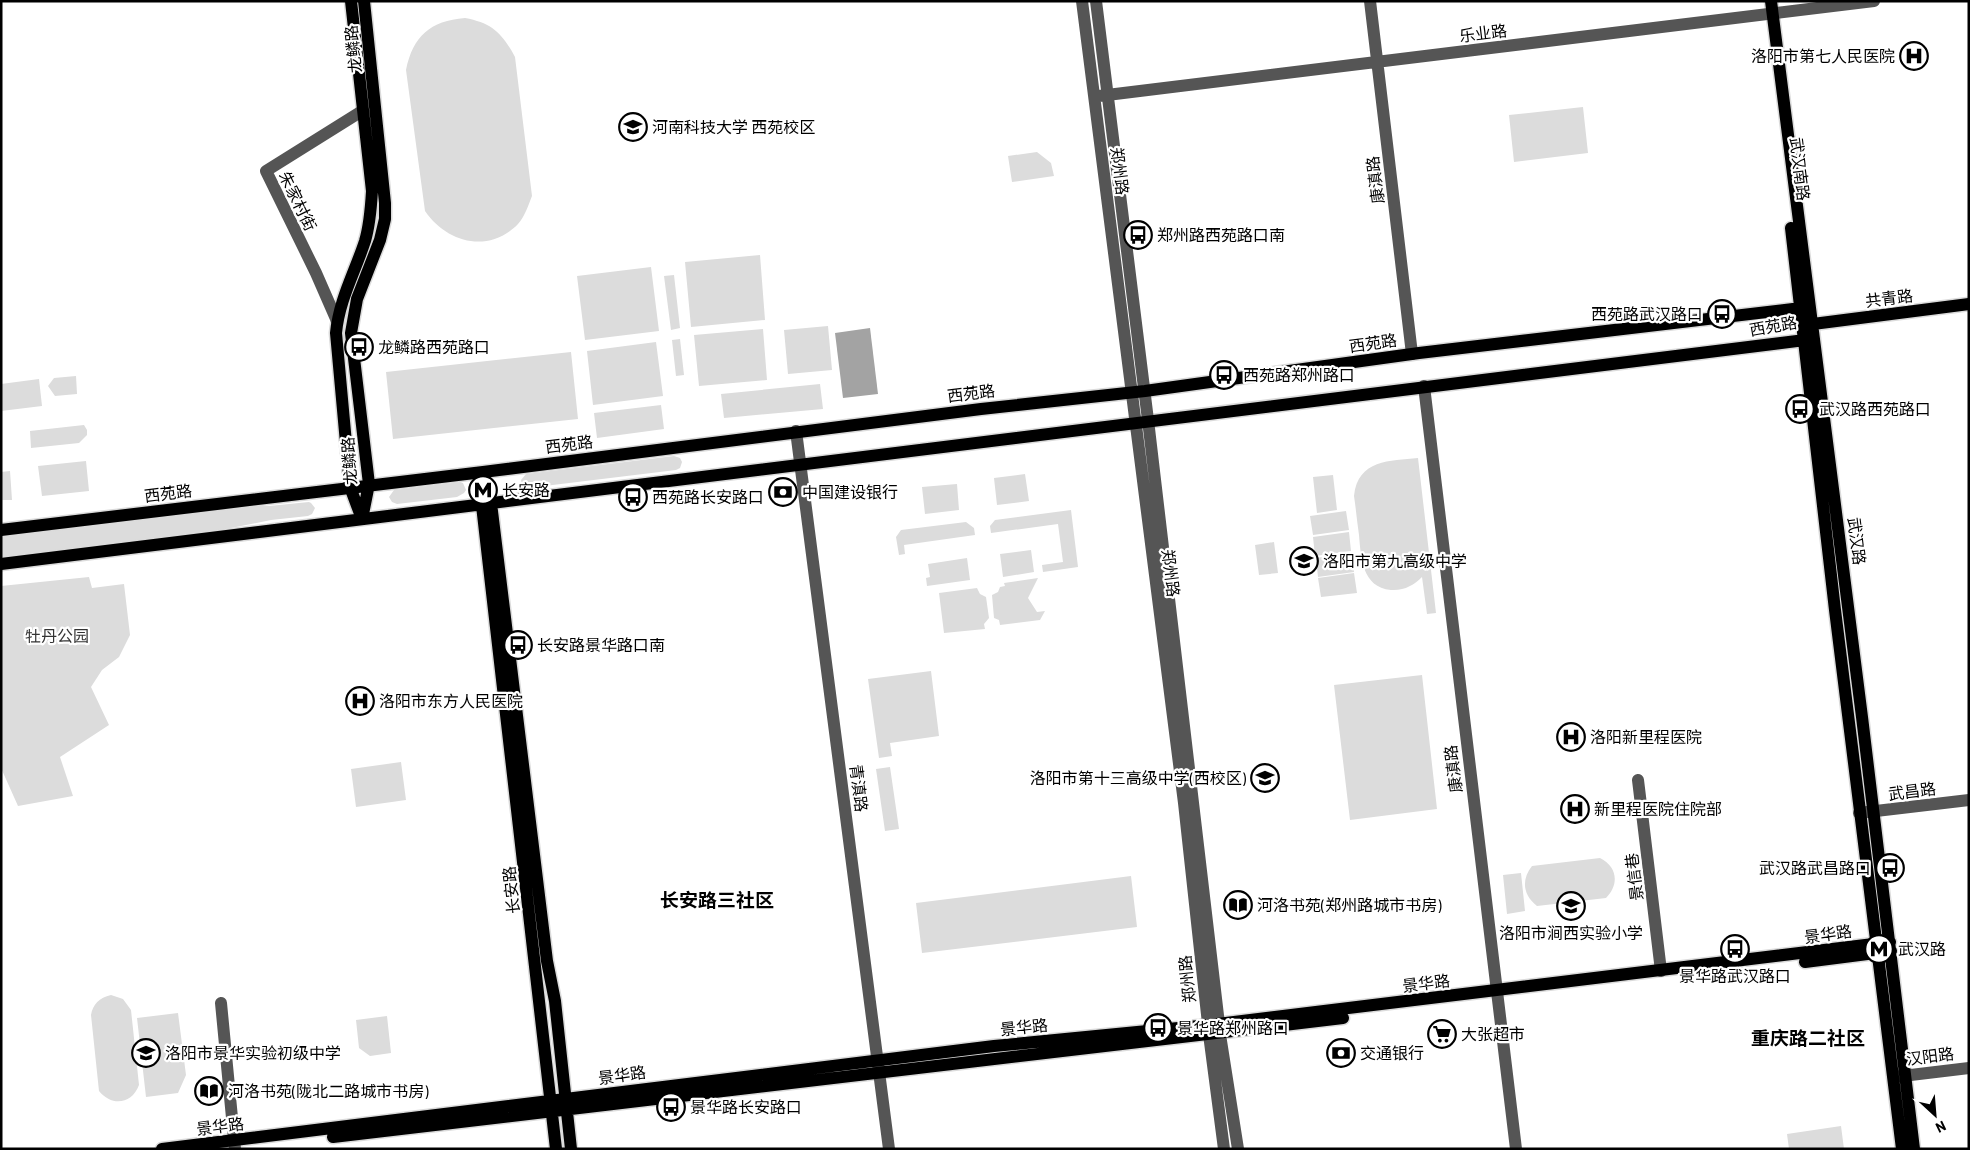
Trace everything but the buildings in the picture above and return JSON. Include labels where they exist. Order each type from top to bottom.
[{"type":"main road","name":"龙鳞路","points":[[351,1],[372,191],[370,222],[337,321],[336,333],[350,487],[362,519]]},
{"type":"main road","name":"龙鳞路","points":[[362,519],[369,484],[351,333],[357,299],[380,240],[385,218],[364,1]]},
{"type":"main road","name":"武汉南路","points":[[1768,8],[1805,340]]},
{"type":"main road","name":"武汉南路","points":[[1768,8],[1813,324]]},
{"type":"main road","name":"共青路","points":[[1813,324],[1969,304]]},
{"type":"main road","name":"西苑路","points":[[1,530],[369,484],[483,472],[796,431],[1144,391],[1416,354],[1801,308],[1813,324],[1805,340],[1421,386],[1,564]]},
{"type":"main road","name":"武汉路","points":[[1813,324],[1890,946],[1900,1076],[1902,1149]]},
{"type":"main road","name":"武汉路","points":[[1805,340],[1876,948],[1914,1149]]},
{"type":"main road","name":"长安路","points":[[483,472],[510,737],[556,1149]]},
{"type":"main road","name":"长安路","points":[[486,504],[547,961],[555,1001],[571,1149]]},
{"type":"main road","name":"景华路","points":[[162,1149],[235,1146],[1890,946]]},
{"type":"main road","name":"景华路","points":[[1494,995],[1661,971],[1876,948]]},
{"type":"street","name":"郑州路","points":[[1082,1],[1100,91],[1148,420],[1214,1029],[1224,1149]]},
{"type":"street","name":"郑州路","points":[[1096,1],[1100,91],[1134,422],[1214,1029],[1238,1149]]},
{"type":"street","name":"康滇路","points":[[1370,1],[1380,58],[1416,354]]},
{"type":"street","name":"康滇路","points":[[1377,1],[1380,58]]},
{"type":"street","name":"乐业路","points":[[1100,91],[1380,58],[1812,1]]},
{"type":"street","name":"乐业路","points":[[1768,8],[1874,1]]},
{"type":"street","name":"朱家村街","points":[[337,321],[316,273],[266,172],[362,111]]},
{"type":"street","name":"康滇路","points":[[1421,386],[1511,1149]]},
{"type":"street","name":"青滇路","points":[[796,431],[880,1067],[889,1149]]},
{"type":"street","name":"景信巷","points":[[1638,780],[1661,971]]},
{"type":"street","name":"武昌路","points":[[1859,813],[1969,800]]},
{"type":"street","name":"康滇路","points":[[1494,995],[1516,1149]]},
{"type":"street","points":[[220,1003],[235,1146]]},
{"type":"street","name":"汉阳路","points":[[1900,1076],[1969,1068]]},
{"type":"green space","points":[[465,18],[482,23],[495,30],[506,41],[515,57],[532,196],[518,224],[507,233],[482,242],[456,237],[434,222],[425,211],[406,70],[413,48],[425,32],[442,23]]},
{"type":"green space","points":[[1583,107],[1588,153],[1514,162],[1509,115]]},
{"type":"green space","points":[[1037,152],[1051,163],[1054,176],[1012,182],[1008,156]]},
{"type":"green space","points":[[760,255],[765,320],[691,327],[685,262]]},
{"type":"green space","points":[[651,267],[659,331],[585,340],[577,276]]},
{"type":"green space","points":[[674,275],[680,328],[671,330],[664,276]]},
{"type":"green space","points":[[828,326],[832,370],[788,374],[784,330]]},
{"type":"green space","points":[[763,329],[767,380],[699,386],[694,335]]},
{"type":"green space","points":[[680,339],[684,375],[676,376],[672,340]]},
{"type":"green space","points":[[656,342],[663,396],[593,405],[587,351]]},
{"type":"green space","points":[[571,352],[578,419],[393,439],[386,372]]},
{"type":"green space","points":[[76,376],[77,394],[55,396],[48,386],[54,378]]},
{"type":"green space","points":[[39,379],[42,406],[1,411],[1,384]]},
{"type":"green space","points":[[820,384],[823,409],[724,418],[721,394]]},
{"type":"green space","points":[[661,405],[664,429],[597,438],[594,413]]},
{"type":"green space","points":[[84,425],[87,435],[79,443],[31,448],[30,431]]},
{"type":"green space","points":[[674,456],[680,458],[682,462],[680,468],[676,470],[528,488],[523,485],[521,480],[526,474]]},
{"type":"green space","points":[[1418,458],[1436,613],[1427,614],[1422,577],[1408,587],[1400,590],[1391,590],[1381,588],[1369,577],[1362,562],[1354,496],[1362,475],[1377,464]]},
{"type":"green space","points":[[86,461],[89,491],[42,496],[38,466]]},
{"type":"green space","points":[[10,471],[12,500],[1,500],[1,472]]},
{"type":"green space","points":[[1025,474],[1029,501],[997,505],[994,478]]},
{"type":"green space","points":[[1333,475],[1337,510],[1317,513],[1313,477]]},
{"type":"green space","points":[[463,483],[466,490],[457,497],[397,504],[392,502],[389,497],[394,490]]},
{"type":"green space","points":[[957,484],[959,510],[925,514],[922,487]]},
{"type":"green space","points":[[309,502],[315,508],[312,514],[308,516],[271,520],[226,529],[1,558],[1,534],[246,506]]},
{"type":"green space","points":[[1071,510],[1078,567],[1043,572],[1042,565],[1063,562],[1058,524],[991,533],[990,526],[995,520]]},
{"type":"green space","points":[[1346,511],[1349,530],[1313,535],[1310,516]]},
{"type":"green space","points":[[966,522],[974,528],[975,535],[904,545],[905,554],[899,555],[896,537],[901,530]]},
{"type":"green space","points":[[1349,532],[1351,551],[1315,556],[1313,537]]},
{"type":"green space","points":[[1274,542],[1278,573],[1259,575],[1255,545]]},
{"type":"green space","points":[[1031,550],[1034,572],[1003,577],[1000,554]]},
{"type":"green space","points":[[1351,553],[1354,572],[1318,577],[1316,558]]},
{"type":"green space","points":[[967,558],[970,580],[927,586],[926,578],[930,577],[928,564]]},
{"type":"green space","points":[[1354,573],[1357,593],[1321,597],[1318,578]]},
{"type":"green space","name":"牡丹公园","points":[[89,577],[92,588],[124,584],[130,635],[119,657],[102,670],[91,687],[109,725],[60,757],[73,796],[18,806],[1,768],[1,586]]},
{"type":"green space","points":[[1038,578],[1028,598],[1037,612],[1045,611],[1040,620],[1000,625],[999,620],[994,618],[992,595],[998,592],[1000,587],[1005,586],[1004,583]]},
{"type":"green space","points":[[977,588],[980,594],[986,597],[989,618],[984,624],[985,629],[944,633],[939,593]]},
{"type":"green space","points":[[931,671],[939,736],[890,743],[892,756],[879,758],[868,679]]},
{"type":"green space","points":[[1422,675],[1437,809],[1350,820],[1334,685]]},
{"type":"green space","points":[[401,762],[406,800],[356,807],[351,769]]},
{"type":"green space","points":[[890,767],[899,829],[885,831],[876,769]]},
{"type":"green space","points":[[1600,858],[1610,866],[1615,876],[1613,888],[1606,898],[1537,906],[1526,892],[1526,877],[1532,866]]},
{"type":"green space","points":[[1521,873],[1525,911],[1507,914],[1503,875]]},
{"type":"green space","points":[[1131,876],[1137,927],[922,953],[916,903]]},
{"type":"green space","points":[[111,995],[123,999],[131,1010],[139,1085],[132,1096],[121,1101],[110,1099],[99,1091],[91,1015],[97,1002]]},
{"type":"green space","points":[[178,1013],[186,1075],[178,1093],[146,1097],[137,1018]]},
{"type":"green space","points":[[387,1016],[391,1053],[370,1056],[359,1048],[356,1020]]},
{"type":"green space","points":[[1841,1126],[1844,1149],[1789,1149],[1787,1134]]},
{"type":"shaded area","points":[[870,328],[878,394],[843,398],[835,333]]},
{"type":"place","name":"洛阳市第七人民医院","points":[[1914,56]]},
{"type":"place","name":"河南科技大学 西苑校区","points":[[633,127]]},
{"type":"place","name":"郑州路西苑路口南","points":[[1138,235]]},
{"type":"place","name":"西苑路武汉路口","points":[[1722,314]]},
{"type":"place","name":"龙鳞路西苑路口","points":[[359,347]]},
{"type":"place","name":"西苑路郑州路口","points":[[1224,375]]},
{"type":"place","name":"武汉路西苑路口","points":[[1800,409]]},
{"type":"place","name":"长安路","points":[[483,490]]},
{"type":"place","name":"中国建设银行","points":[[783,492]]},
{"type":"place","name":"西苑路长安路口","points":[[633,497]]},
{"type":"place","name":"洛阳市第九高级中学","points":[[1304,561]]},
{"type":"place","name":"长安路景华路口南","points":[[518,645]]},
{"type":"place","name":"洛阳市东方人民医院","points":[[360,701]]},
{"type":"place","name":"洛阳新里程医院","points":[[1571,737]]},
{"type":"place","name":"洛阳市第十三高级中学(西校区)","points":[[1265,778]]},
{"type":"place","name":"新里程医院住院部","points":[[1575,809]]},
{"type":"place","name":"武汉路武昌路口","points":[[1890,868]]},
{"type":"place","name":"河洛书苑(郑州路城市书房)","points":[[1238,905]]},
{"type":"place","name":"洛阳市涧西实验小学","points":[[1571,906]]},
{"type":"place","name":"景华路武汉路口","points":[[1735,949]]},
{"type":"place","name":"武汉路","points":[[1879,949]]},
{"type":"place","name":"景华路郑州路口","points":[[1158,1028]]},
{"type":"place","name":"大张超市","points":[[1442,1034]]},
{"type":"place","name":"洛阳市景华实验初级中学","points":[[146,1053]]},
{"type":"place","name":"交通银行","points":[[1341,1053]]},
{"type":"place","name":"河洛书苑(陇北二路城市书房)","points":[[209,1091]]},
{"type":"place","name":"景华路长安路口","points":[[671,1107]]},
{"type":"district","name":"长安路三社区","points":[[717,900]]},
{"type":"district","name":"重庆路二社区","points":[[1808,1038]]}]
